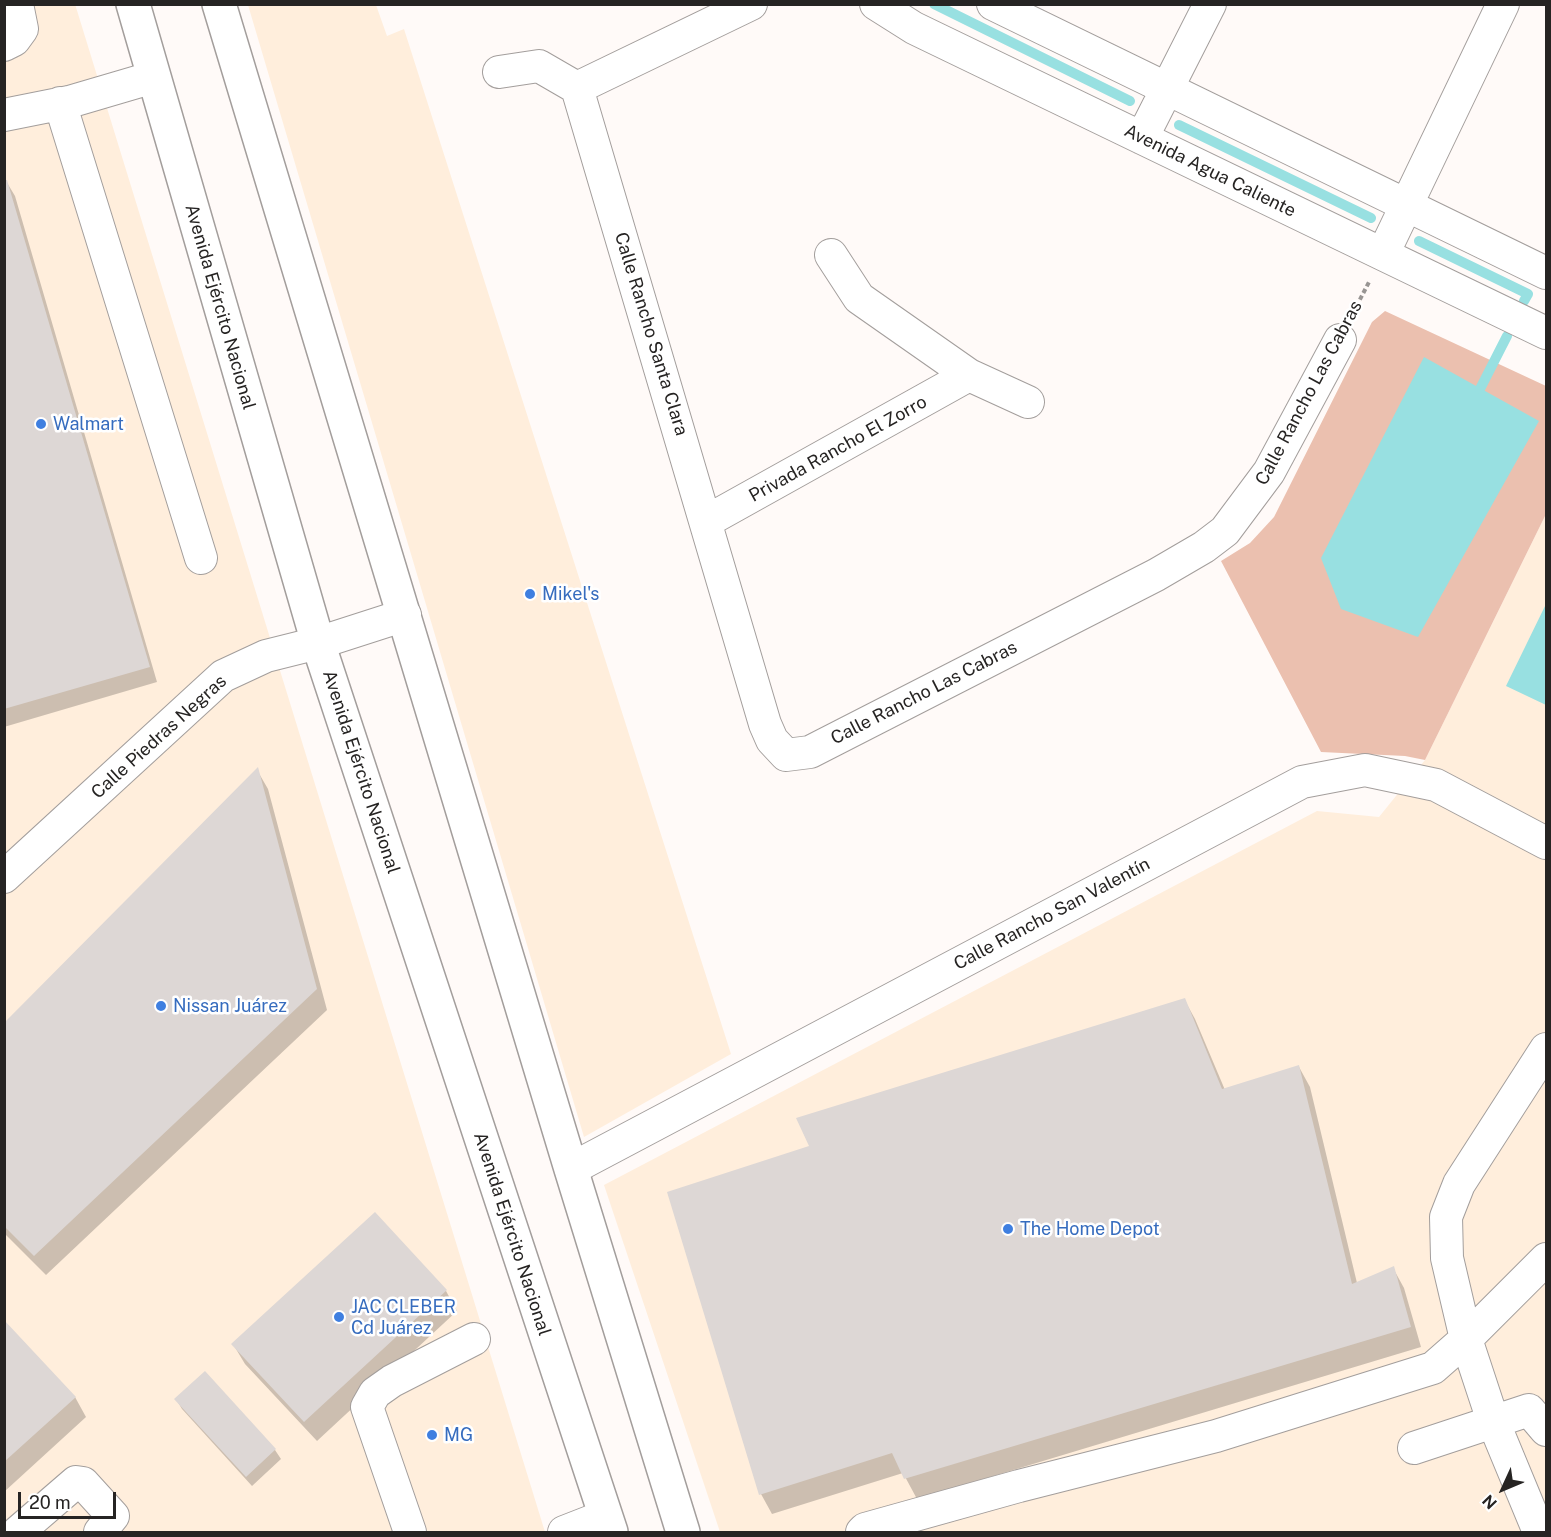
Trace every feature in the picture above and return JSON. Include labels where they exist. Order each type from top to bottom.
[{"type":"main road","name":"Avenida Ejército Nacional","points":[[133,4],[318,643],[608,1525]]},
{"type":"main road","points":[[219,4],[570,1168],[683,1533]]},
{"type":"street","points":[[4,45],[14,40],[22,29],[17,4]]},
{"type":"street","points":[[499,72],[539,66],[577,88],[751,4]]},
{"type":"street","name":"Avenida Agua Caliente","points":[[876,4],[914,28],[1546,333]]},
{"type":"street","points":[[993,4],[1546,273]]},
{"type":"street","points":[[1142,138],[1210,4]]},
{"type":"street","points":[[1383,255],[1503,4]]},
{"type":"street","points":[[4,115],[60,103],[154,77]]},
{"type":"street","name":"Calle Rancho Santa Clara","points":[[577,88],[707,521],[765,724],[772,740],[780,750],[793,756]]},
{"type":"street","points":[[60,103],[201,558]]},
{"type":"street","points":[[831,255],[859,298],[969,375],[1028,402]]},
{"type":"street","name":"Calle Rancho Las Cabras","points":[[793,756],[820,746],[1156,575],[1204,547],[1225,531],[1269,472],[1340,340]]},
{"type":"street","name":"Privada Rancho El Zorro","points":[[707,521],[969,375]]},
{"type":"street","name":"Calle Piedras Negras","points":[[4,878],[223,676],[266,656],[318,643],[405,615]]},
{"type":"street","name":"Calle Rancho San Valentín","points":[[570,1168],[1302,782],[1365,770],[1436,785],[1546,843]]},
{"type":"street","points":[[1539,1533],[1493,1421],[1466,1339],[1447,1258],[1446,1217],[1459,1184],[1546,1049]]},
{"type":"street","points":[[862,1533],[865,1529],[1019,1486],[1216,1436],[1433,1368],[1466,1339],[1546,1259]]},
{"type":"street","points":[[410,1533],[367,1407],[375,1393],[392,1381],[474,1339]]},
{"type":"street","points":[[1414,1448],[1529,1410],[1546,1430]]},
{"type":"street","points":[[18,1533],[76,1482],[83,1484],[113,1516],[100,1533]]},
{"type":"street","points":[[564,1533],[608,1525]]},
{"type":"path","name":"Calle Rancho Las Cabras","points":[[1340,340],[1383,255]]},
{"type":"shaded area","points":[[75,4],[545,1532],[5,1532],[4,5]]},
{"type":"shaded area","points":[[248,5],[376,5],[387,36],[404,29],[731,1054],[584,1137]]},
{"type":"shaded area","points":[[1385,311],[1546,386],[1546,514],[1425,760],[1405,756],[1321,752],[1221,561],[1250,543],[1274,517],[1372,322]]},
{"type":"shaded area","points":[[1546,514],[1546,1532],[720,1532],[604,1185],[1317,811],[1379,817],[1425,760]]},
{"type":"water","points":[[1424,357],[1539,421],[1418,637],[1341,609],[1321,558]]},
{"type":"water","points":[[1546,604],[1546,705],[1506,686]]},
{"type":"building","name":"Walmart","points":[[4,180],[7,180],[150,667],[4,709]]},
{"type":"building","name":"Nissan Juárez","points":[[258,767],[317,989],[34,1256],[4,1226],[4,1023]]},
{"type":"building","name":"The Home Depot","points":[[1185,998],[1222,1089],[1299,1065],[1352,1284],[1394,1266],[1411,1327],[904,1479],[892,1453],[759,1495],[667,1192],[809,1146],[796,1118]]},
{"type":"building","name":"JAC CLEBER Cd Juárez","points":[[375,1212],[447,1290],[304,1422],[231,1344]]},
{"type":"building","points":[[4,1320],[76,1397],[4,1462]]},
{"type":"building","points":[[205,1371],[276,1449],[246,1477],[174,1399]]},
{"type":"waterway","points":[[934,4],[1130,101]]},
{"type":"waterway","points":[[1179,125],[1371,218]]},
{"type":"waterway","points":[[1419,241],[1528,294],[1524,301]]},
{"type":"waterway","points":[[1480,389],[1507,336]]},
{"type":"place","name":"Walmart","points":[[41,424]]},
{"type":"place","name":"Mikel's","points":[[530,594]]},
{"type":"place","name":"Nissan Juárez","points":[[161,1006]]},
{"type":"place","name":"The Home Depot","points":[[1008,1229]]},
{"type":"place","name":"JAC CLEBER Cd Juárez","points":[[339,1317]]},
{"type":"place","name":"MG","points":[[432,1435]]}]
